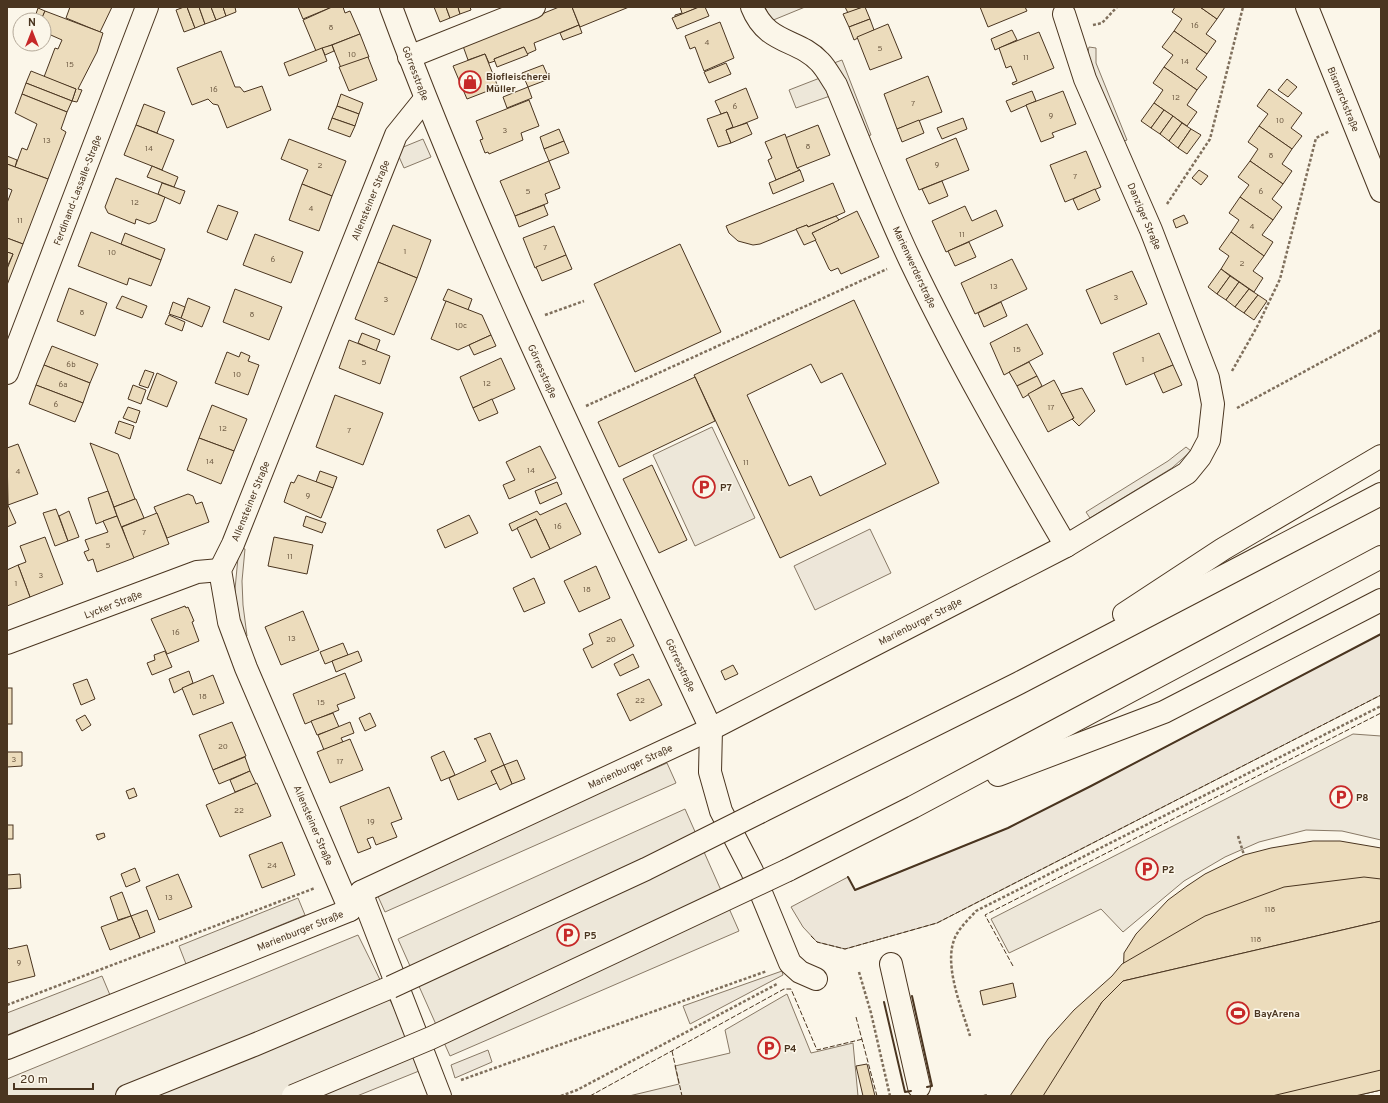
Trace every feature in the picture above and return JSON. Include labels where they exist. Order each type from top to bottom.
[{"type":"main road","name":"Ferdinand-Lassalle-Straße","points":[[7,373],[147,7]]},
{"type":"main road","name":"Görresstraße","points":[[391,7],[425,99],[522,324],[563,416],[711,729]]},
{"type":"main road","points":[[409,57],[534,7]]},
{"type":"main road","name":"Marienwerderstraße","points":[[752,7],[757,19],[777,38],[800,48],[820,62],[836,85],[910,259],[987,410],[1066,546]]},
{"type":"main road","name":"Bismarckstraße","points":[[1306,7],[1381,191]]},
{"type":"main road","name":"Danziger Straße","points":[[1067,23],[1085,79],[1152,230],[1208,378],[1212,413]]},
{"type":"main road","name":"Allensteiner Straße","points":[[425,99],[396,135],[233,544],[220,570],[229,622],[239,648],[337,880],[355,900],[438,1092]]},
{"type":"main road","name":"Marienburger Straße","points":[[7,1048],[355,900],[711,729],[1066,546],[1187,472],[1200,457],[1209,440],[1212,413]]},
{"type":"main road","points":[[1019,683],[1223,549],[1381,456]]},
{"type":"main road","points":[[127,1096],[254,1045],[391,987],[646,869],[1019,683],[1381,494]]},
{"type":"main road","points":[[293,1096],[431,1038],[788,870],[912,807],[1381,556]]},
{"type":"main road","name":"Lycker Straße","points":[[7,643],[197,572],[220,570]]},
{"type":"main road","points":[[912,807],[1164,712],[1381,600]]},
{"type":"main road","points":[[711,729],[710,772],[721,811],[802,971]]},
{"type":"main road","points":[[891,964],[919,1086]]},
{"type":"path","points":[[1067,23],[1102,23],[1117,7]]},
{"type":"path","points":[[1152,230],[1175,191],[1210,139],[1243,7]]},
{"type":"path","points":[[1212,413],[1280,279],[1316,138],[1352,119]]},
{"type":"path","points":[[563,416],[910,259]]},
{"type":"path","points":[[522,324],[584,301]]},
{"type":"path","points":[[1212,413],[1381,330]]},
{"type":"path","points":[[970,1036],[953,978],[950,957],[957,933],[976,911],[1381,706]]},
{"type":"path","points":[[1238,836],[1244,855]]},
{"type":"path","points":[[7,1005],[337,880]]},
{"type":"path","points":[[438,1092],[802,971]]},
{"type":"path","points":[[560,1096],[578,1090],[802,971]]},
{"type":"path","points":[[859,972],[871,1013],[890,1096]]},
{"type":"path","points":[[984,1096],[988,1095]]},
{"type":"shaded area","points":[[765,7],[805,7],[771,21]]},
{"type":"shaded area","points":[[1089,47],[1096,48],[1096,63],[1127,140],[1119,143],[1087,57]]},
{"type":"shaded area","points":[[842,60],[871,135],[863,137],[834,63]]},
{"type":"shaded area","points":[[825,76],[830,96],[796,108],[789,90]]},
{"type":"shaded area","points":[[423,139],[431,157],[404,168],[396,150]]},
{"type":"shaded area","name":"P7","points":[[712,427],[755,518],[695,546],[653,455]]},
{"type":"shaded area","points":[[1186,447],[1191,451],[1172,468],[1090,518],[1086,512],[1168,461]]},
{"type":"shaded area","points":[[870,529],[891,573],[815,610],[794,566]]},
{"type":"shaded area","points":[[239,547],[245,549],[242,581],[247,636],[239,638],[235,589]]},
{"type":"shaded area","points":[[1381,634],[1381,695],[937,923],[845,949],[817,942],[803,927],[791,907],[848,877],[855,890],[1008,828]]},
{"type":"shaded area","name":"P2","points":[[1353,734],[1381,736],[1381,840],[1342,831],[1306,830],[1259,842],[1225,857],[1184,881],[1123,932],[1101,909],[1009,953],[991,919]]},
{"type":"shaded area","points":[[667,763],[676,783],[385,912],[376,892]]},
{"type":"shaded area","name":"P5","points":[[685,809],[739,931],[450,1056],[398,939]]},
{"type":"shaded area","points":[[298,898],[305,915],[186,964],[179,946]]},
{"type":"shaded area","points":[[358,935],[424,1069],[357,1096],[7,1096],[7,1079]]},
{"type":"shaded area","points":[[782,971],[783,975],[690,1024],[683,1006]]},
{"type":"shaded area","points":[[102,976],[110,995],[7,1035],[7,1013]]},
{"type":"shaded area","name":"P4","points":[[787,994],[811,1053],[853,1043],[858,1096],[629,1096],[679,1084],[675,1066],[730,1053],[725,1030]]},
{"type":"shaded area","points":[[488,1050],[492,1062],[455,1078],[451,1065]]},
{"type":"building","points":[[70,7],[112,7],[100,32],[66,18]]},
{"type":"building","points":[[187,7],[195,28],[184,32],[176,10]]},
{"type":"building","points":[[187,7],[199,7],[205,24],[195,28]]},
{"type":"building","points":[[199,7],[211,7],[216,20],[205,24]]},
{"type":"building","points":[[211,7],[223,7],[226,16],[216,20]]},
{"type":"building","points":[[223,7],[235,7],[236,12],[226,16]]},
{"type":"building","points":[[298,7],[332,7],[303,19]]},
{"type":"building","points":[[332,7],[343,7],[345,13],[350,11],[360,34],[316,51],[303,20]]},
{"type":"building","points":[[434,7],[446,7],[450,18],[440,22]]},
{"type":"building","points":[[446,7],[458,7],[460,14],[450,18]]},
{"type":"building","points":[[458,7],[470,7],[471,10],[460,14]]},
{"type":"building","points":[[559,7],[572,7],[579,25],[534,43],[536,50],[527,54],[524,47],[494,59],[495,61],[489,63],[485,54],[468,60],[463,46]]},
{"type":"building","points":[[572,7],[629,7],[580,27]]},
{"type":"building","points":[[680,7],[699,7],[675,17],[675,15],[682,13]]},
{"type":"building","points":[[699,7],[705,7],[709,16],[677,29],[672,18]]},
{"type":"building","points":[[845,7],[863,7],[848,13]]},
{"type":"building","points":[[865,7],[870,19],[849,27],[843,14]]},
{"type":"building","points":[[980,7],[1025,7],[1027,11],[988,27]]},
{"type":"building","points":[[1175,7],[1200,7],[1217,19],[1206,34],[1216,41],[1207,54],[1174,31],[1182,19],[1172,12]]},
{"type":"building","points":[[1200,7],[1225,7],[1217,19]]},
{"type":"building","points":[[38,8],[45,11],[45,12],[37,12]]},
{"type":"building","points":[[52,14],[103,33],[97,52],[78,89],[82,90],[77,102],[72,101],[76,89],[44,77],[55,48],[58,49],[62,40],[52,36]]},
{"type":"building","points":[[870,19],[874,30],[854,40],[849,27]]},
{"type":"building","points":[[720,22],[734,58],[704,71],[695,47],[690,49],[685,36]]},
{"type":"building","points":[[888,24],[902,58],[870,70],[857,37]]},
{"type":"building","points":[[579,25],[582,33],[563,40],[560,33]]},
{"type":"building","points":[[1012,30],[1017,40],[995,50],[991,39]]},
{"type":"building","points":[[1174,31],[1207,54],[1196,69],[1207,77],[1197,90],[1164,67],[1173,55],[1162,47]]},
{"type":"building","points":[[1039,32],[1054,68],[1013,85],[1012,83],[1017,81],[1011,66],[1006,68],[999,48]]},
{"type":"building","points":[[360,34],[369,57],[341,68],[332,45]]},
{"type":"building","points":[[332,45],[334,51],[325,55],[322,48]]},
{"type":"building","points":[[524,47],[528,55],[497,67],[494,59]]},
{"type":"building","points":[[322,48],[327,61],[289,76],[284,63]]},
{"type":"building","points":[[221,51],[235,87],[240,87],[244,92],[262,86],[271,110],[227,128],[218,105],[213,104],[208,99],[192,105],[177,68]]},
{"type":"building","points":[[485,54],[498,87],[467,99],[453,66]]},
{"type":"building","points":[[368,57],[377,80],[349,91],[339,67]]},
{"type":"building","points":[[726,63],[731,74],[709,83],[704,72]]},
{"type":"building","points":[[543,65],[549,79],[528,87],[522,73]]},
{"type":"building","points":[[1164,67],[1197,90],[1187,105],[1197,112],[1187,126],[1154,103],[1163,90],[1153,83]]},
{"type":"building","points":[[31,71],[76,89],[72,101],[26,83]]},
{"type":"building","points":[[928,76],[942,112],[897,129],[884,94]]},
{"type":"building","points":[[1287,79],[1297,87],[1288,97],[1278,90]]},
{"type":"building","points":[[26,83],[72,101],[67,112],[22,94]]},
{"type":"building","points":[[528,87],[532,98],[507,108],[503,97]]},
{"type":"building","points":[[746,88],[758,118],[733,128],[727,112],[721,114],[715,101]]},
{"type":"building","points":[[1269,89],[1302,113],[1291,128],[1302,136],[1292,149],[1259,126],[1268,114],[1257,106]]},
{"type":"building","points":[[1032,91],[1036,101],[1011,112],[1006,101]]},
{"type":"building","points":[[1063,91],[1076,124],[1052,133],[1054,137],[1041,142],[1026,105]]},
{"type":"building","points":[[22,94],[67,112],[61,129],[66,132],[48,179],[15,167],[22,148],[27,150],[37,124],[15,113]]},
{"type":"building","points":[[341,94],[363,103],[359,114],[337,106]]},
{"type":"building","points":[[529,100],[539,126],[521,133],[523,140],[489,154],[488,152],[485,153],[480,140],[483,139],[476,121]]},
{"type":"building","points":[[1154,103],[1164,110],[1151,128],[1141,121]]},
{"type":"building","points":[[144,104],[165,112],[157,133],[136,125]]},
{"type":"building","points":[[337,106],[359,114],[355,126],[332,118]]},
{"type":"building","points":[[1164,110],[1173,116],[1160,134],[1151,128]]},
{"type":"building","points":[[727,112],[733,127],[726,130],[731,143],[718,147],[707,119]]},
{"type":"building","points":[[1173,116],[1182,123],[1169,141],[1160,134]]},
{"type":"building","points":[[332,118],[355,126],[350,137],[328,129]]},
{"type":"building","points":[[963,118],[967,129],[942,139],[937,128]]},
{"type":"building","points":[[919,120],[924,133],[902,142],[897,129]]},
{"type":"building","points":[[747,123],[752,134],[731,143],[726,130]]},
{"type":"building","points":[[1182,123],[1191,129],[1178,148],[1169,141]]},
{"type":"building","points":[[136,125],[174,140],[162,170],[124,155]]},
{"type":"building","points":[[818,125],[830,155],[797,168],[785,138]]},
{"type":"building","points":[[1259,126],[1292,149],[1282,164],[1292,171],[1283,184],[1250,161],[1258,149],[1248,142]]},
{"type":"building","points":[[559,129],[564,141],[544,149],[540,137]]},
{"type":"building","points":[[1191,129],[1201,135],[1187,154],[1178,148]]},
{"type":"building","points":[[785,134],[797,168],[800,170],[776,180],[768,160],[772,158],[765,142]]},
{"type":"building","points":[[956,138],[969,170],[919,190],[906,159]]},
{"type":"building","points":[[289,139],[346,161],[332,196],[302,184],[308,170],[281,159]]},
{"type":"building","points":[[564,141],[569,153],[549,161],[544,149]]},
{"type":"building","points":[[1086,151],[1101,187],[1065,202],[1050,165]]},
{"type":"building","points":[[7,156],[17,160],[15,167],[7,164]]},
{"type":"building","points":[[549,161],[560,188],[545,194],[548,203],[515,216],[500,181]]},
{"type":"building","points":[[1250,161],[1283,184],[1272,199],[1282,207],[1273,220],[1240,197],[1249,185],[1238,177]]},
{"type":"building","points":[[7,164],[48,179],[23,244],[7,238],[7,203],[12,190],[7,188]]},
{"type":"building","points":[[152,166],[178,177],[174,187],[147,177]]},
{"type":"building","points":[[800,170],[804,181],[773,194],[769,183]]},
{"type":"building","points":[[1199,170],[1208,176],[1201,185],[1192,178]]},
{"type":"building","points":[[116,178],[165,197],[156,221],[149,224],[136,219],[135,224],[108,213],[105,207]]},
{"type":"building","points":[[942,181],[948,196],[929,204],[922,189]]},
{"type":"building","points":[[162,183],[185,191],[180,204],[158,194]]},
{"type":"building","points":[[833,183],[845,212],[808,227],[807,225],[760,244],[753,245],[738,241],[729,233],[726,226]]},
{"type":"building","points":[[302,184],[332,196],[319,231],[289,220]]},
{"type":"building","points":[[1095,189],[1100,200],[1078,210],[1073,199]]},
{"type":"building","points":[[1240,197],[1273,220],[1262,235],[1273,242],[1264,256],[1231,232],[1239,220],[1229,213]]},
{"type":"building","points":[[218,205],[238,212],[227,240],[207,232]]},
{"type":"building","points":[[544,205],[548,215],[519,227],[515,216]]},
{"type":"building","points":[[965,206],[972,221],[996,210],[1003,226],[946,252],[932,221]]},
{"type":"building","points":[[857,211],[879,257],[841,274],[838,268],[831,271],[812,233]]},
{"type":"building","points":[[1184,215],[1188,223],[1176,228],[1173,220]]},
{"type":"building","points":[[836,216],[839,220],[812,233],[816,240],[804,245],[796,229],[807,225],[808,227]]},
{"type":"building","points":[[393,225],[431,240],[417,278],[378,262]]},
{"type":"building","points":[[554,226],[566,255],[535,268],[523,238]]},
{"type":"building","points":[[91,232],[161,260],[151,286],[129,278],[127,285],[78,266]]},
{"type":"building","points":[[1231,232],[1264,256],[1253,271],[1263,278],[1254,292],[1221,269],[1229,256],[1219,249]]},
{"type":"building","points":[[125,233],[165,249],[161,260],[121,244]]},
{"type":"building","points":[[255,234],[303,252],[291,283],[243,265]]},
{"type":"building","points":[[7,238],[23,244],[7,285],[7,269],[13,254],[7,252]]},
{"type":"building","points":[[969,242],[976,257],[955,266],[948,251]]},
{"type":"building","points":[[680,244],[721,332],[635,372],[594,284]]},
{"type":"building","points":[[7,252],[13,254],[8,265],[7,264]]},
{"type":"building","points":[[566,255],[572,269],[542,281],[536,267]]},
{"type":"building","points":[[1012,259],[1027,289],[975,314],[961,283]]},
{"type":"building","points":[[378,262],[417,278],[394,335],[355,319]]},
{"type":"building","points":[[1221,269],[1230,276],[1217,294],[1208,287]]},
{"type":"building","points":[[1132,271],[1147,304],[1101,324],[1086,290]]},
{"type":"building","points":[[1230,276],[1239,282],[1226,300],[1217,294]]},
{"type":"building","points":[[1239,282],[1249,289],[1235,307],[1226,300]]},
{"type":"building","points":[[69,288],[107,303],[95,336],[57,321]]},
{"type":"building","points":[[235,289],[282,307],[269,340],[223,322]]},
{"type":"building","points":[[448,289],[472,299],[468,310],[443,300]]},
{"type":"building","points":[[1249,289],[1258,295],[1244,313],[1235,307]]},
{"type":"building","points":[[1258,295],[1267,301],[1254,320],[1244,313]]},
{"type":"building","points":[[122,296],[147,306],[142,318],[116,308]]},
{"type":"building","points":[[188,298],[210,307],[202,327],[181,318]]},
{"type":"building","points":[[854,300],[939,483],[780,558],[694,375]],"holes":[[[811,364],[821,383],[842,373],[886,464],[820,496],[811,476],[789,486],[747,395]]]},
{"type":"building","points":[[446,301],[482,315],[491,335],[458,350],[431,339]]},
{"type":"building","points":[[173,302],[185,307],[181,318],[169,314]]},
{"type":"building","points":[[1001,302],[1007,316],[984,327],[978,313]]},
{"type":"building","points":[[169,315],[185,322],[182,331],[165,324]]},
{"type":"building","points":[[1027,324],[1043,354],[1004,375],[990,343]]},
{"type":"building","points":[[362,333],[380,340],[376,351],[358,343]]},
{"type":"building","points":[[1159,333],[1173,365],[1126,385],[1113,353]]},
{"type":"building","points":[[491,335],[496,346],[474,355],[469,345]]},
{"type":"building","points":[[349,340],[390,356],[380,384],[339,368]]},
{"type":"building","points":[[52,346],[98,364],[90,383],[44,365]]},
{"type":"building","points":[[227,352],[239,357],[241,352],[250,356],[248,361],[259,365],[248,395],[215,383]]},
{"type":"building","points":[[501,358],[515,389],[473,408],[460,377]]},
{"type":"building","points":[[1029,362],[1037,376],[1017,386],[1009,372]]},
{"type":"building","points":[[44,365],[90,383],[83,403],[36,385]]},
{"type":"building","points":[[1173,365],[1182,385],[1163,393],[1154,373]]},
{"type":"building","points":[[145,370],[154,373],[148,388],[139,385]]},
{"type":"building","points":[[157,373],[177,382],[167,407],[147,399]]},
{"type":"building","points":[[1037,376],[1042,386],[1023,398],[1017,386]]},
{"type":"building","points":[[695,377],[715,421],[619,467],[598,422]]},
{"type":"building","points":[[1054,380],[1074,418],[1048,432],[1028,394]]},
{"type":"building","points":[[36,385],[83,403],[75,422],[29,404]]},
{"type":"building","points":[[133,385],[146,390],[141,404],[128,399]]},
{"type":"building","points":[[1082,388],[1095,411],[1079,426],[1072,419],[1074,418],[1061,394]]},
{"type":"building","points":[[335,395],[383,413],[363,465],[316,447]]},
{"type":"building","points":[[492,399],[498,413],[479,421],[473,408]]},
{"type":"building","points":[[212,405],[247,419],[234,451],[199,438]]},
{"type":"building","points":[[128,407],[140,411],[136,423],[123,418]]},
{"type":"building","points":[[119,421],[134,426],[130,439],[115,433]]},
{"type":"building","points":[[199,438],[234,451],[221,484],[187,470]]},
{"type":"building","points":[[90,443],[118,454],[135,499],[114,507]]},
{"type":"building","points":[[18,444],[38,494],[8,505],[7,448]]},
{"type":"building","points":[[540,446],[556,478],[509,499],[503,485],[515,480],[506,462]]},
{"type":"building","points":[[652,465],[687,540],[659,553],[623,479]]},
{"type":"building","points":[[320,471],[337,477],[333,488],[316,482]]},
{"type":"building","points":[[298,475],[333,488],[321,518],[284,502],[291,482],[294,483]]},
{"type":"building","points":[[557,482],[562,494],[540,504],[535,491]]},
{"type":"building","points":[[108,491],[117,516],[96,524],[88,498]]},
{"type":"building","points":[[188,494],[193,496],[196,504],[202,502],[209,522],[167,538],[154,507]]},
{"type":"building","points":[[135,499],[144,518],[121,527],[114,507]]},
{"type":"building","points":[[7,503],[16,523],[7,527]]},
{"type":"building","points":[[566,503],[581,534],[550,549],[536,519],[512,531],[509,524],[537,511],[540,515]]},
{"type":"building","points":[[56,509],[68,541],[55,546],[43,513]]},
{"type":"building","points":[[69,511],[79,537],[68,541],[59,516]]},
{"type":"building","points":[[157,513],[169,544],[133,558],[122,527]]},
{"type":"building","points":[[469,515],[478,533],[445,548],[437,530]]},
{"type":"building","points":[[117,516],[134,558],[97,572],[93,559],[88,561],[84,552],[89,550],[85,540],[108,532],[103,521]]},
{"type":"building","points":[[306,516],[326,523],[322,533],[303,526]]},
{"type":"building","points":[[536,519],[550,549],[531,558],[517,528]]},
{"type":"building","points":[[45,537],[63,584],[30,597],[18,565],[26,562],[20,546]]},
{"type":"building","points":[[274,537],[313,545],[307,574],[268,566]]},
{"type":"building","points":[[18,565],[30,597],[7,606],[7,570]]},
{"type":"building","points":[[596,566],[610,598],[579,612],[564,581]]},
{"type":"building","points":[[534,578],[545,603],[524,612],[513,588]]},
{"type":"building","points":[[185,606],[186,608],[188,607],[194,621],[192,622],[199,641],[167,654],[151,619]]},
{"type":"building","points":[[303,611],[319,650],[281,665],[265,627]]},
{"type":"building","points":[[621,619],[634,646],[592,668],[583,649],[593,644],[589,634]]},
{"type":"building","points":[[343,643],[348,655],[325,664],[320,652]]},
{"type":"building","points":[[165,651],[172,667],[152,675],[147,663],[155,660],[154,655]]},
{"type":"building","points":[[358,651],[362,661],[336,672],[332,661]]},
{"type":"building","points":[[633,654],[639,667],[620,676],[614,664]]},
{"type":"building","points":[[733,665],[738,674],[725,680],[721,671]]},
{"type":"building","points":[[189,671],[193,683],[174,693],[169,679]]},
{"type":"building","points":[[345,673],[355,698],[337,705],[339,710],[305,724],[293,694]]},
{"type":"building","points":[[213,675],[224,703],[193,715],[182,688]]},
{"type":"building","points":[[87,679],[95,699],[81,705],[73,684]]},
{"type":"building","points":[[649,679],[662,705],[630,721],[617,694]]},
{"type":"building","points":[[7,688],[12,688],[12,724],[7,724]]},
{"type":"building","points":[[333,713],[339,727],[317,735],[311,721]]},
{"type":"building","points":[[370,713],[376,726],[365,731],[359,718]]},
{"type":"building","points":[[85,715],[91,725],[82,731],[76,720]]},
{"type":"building","points":[[232,722],[246,756],[213,770],[199,735]]},
{"type":"building","points":[[350,722],[354,733],[341,738],[343,742],[324,750],[318,735]]},
{"type":"building","points":[[490,733],[504,765],[491,771],[497,783],[458,800],[449,778],[486,761],[476,739],[474,739]]},
{"type":"building","points":[[350,739],[363,770],[330,783],[317,752]]},
{"type":"building","points":[[444,751],[455,775],[441,781],[431,757]]},
{"type":"building","points":[[7,752],[22,752],[22,766],[7,767]]},
{"type":"building","points":[[245,757],[250,771],[219,784],[213,770]]},
{"type":"building","points":[[517,760],[525,779],[512,784],[504,765]]},
{"type":"building","points":[[504,765],[512,784],[500,790],[491,771]]},
{"type":"building","points":[[250,771],[256,784],[235,792],[230,780]]},
{"type":"building","points":[[257,783],[271,816],[220,837],[206,805]]},
{"type":"building","points":[[389,787],[402,819],[391,823],[397,837],[376,845],[373,837],[367,839],[371,848],[358,853],[340,807]]},
{"type":"building","points":[[134,788],[137,796],[129,799],[126,791]]},
{"type":"building","points":[[7,825],[13,825],[13,839],[7,839]]},
{"type":"building","points":[[104,833],[105,837],[98,840],[96,835]]},
{"type":"building","points":[[1313,841],[1340,841],[1381,848],[1381,921],[1123,981],[1124,953],[1136,934],[1168,900],[1187,886],[1205,874],[1244,855],[1271,848]]},
{"type":"building","points":[[282,842],[295,875],[262,888],[249,855]]},
{"type":"building","points":[[135,868],[140,881],[126,887],[121,874]]},
{"type":"building","points":[[20,874],[21,888],[7,889],[7,875]]},
{"type":"building","points":[[178,874],[192,907],[159,920],[146,887]]},
{"type":"building","name":"BayArena","points":[[1364,877],[1381,879],[1381,1090],[1355,1096],[1010,1096],[1048,1039],[1074,1010],[1112,976],[1122,964],[1205,916],[1284,887]]},
{"type":"building","points":[[122,892],[131,916],[118,920],[110,897]]},
{"type":"building","points":[[147,910],[155,932],[140,938],[131,916]]},
{"type":"building","points":[[131,916],[140,938],[110,950],[101,927]]},
{"type":"building","name":"BayArena","points":[[1381,921],[1381,1090],[1355,1096],[1044,1096],[1102,1002],[1123,981]]},
{"type":"building","name":"BayArena","points":[[1381,921],[1381,1070],[1272,1096],[1043,1096],[1102,1002],[1123,981]]},
{"type":"building","points":[[27,945],[35,976],[7,983],[7,947],[9,949]]},
{"type":"building","points":[[1013,983],[1016,997],[983,1005],[980,991]]},
{"type":"building","points":[[867,1064],[875,1096],[863,1096],[856,1066]]},
{"type":"fence","points":[[811,936],[817,942],[845,949],[937,923],[1381,695]]},
{"type":"fence","points":[[1013,966],[985,915],[1381,713]]},
{"type":"fence","points":[[590,1096],[784,989],[791,989],[817,1050],[863,1039]]},
{"type":"fence","points":[[856,1017],[877,1096]]},
{"type":"fence","points":[[672,1051],[682,1096]]},
{"type":"wall","points":[[848,877],[855,890],[1008,828],[1381,634]]},
{"type":"wall","points":[[912,996],[932,1086],[927,1087]]},
{"type":"wall","points":[[884,1002],[905,1092],[911,1091]]},
{"type":"place","name":"Biofleischerei Müller","points":[[470,82]]},
{"type":"place","name":"P7","points":[[704,487]]},
{"type":"place","name":"P8","points":[[1341,797]]},
{"type":"place","name":"P2","points":[[1147,869]]},
{"type":"place","name":"P5","points":[[568,935]]},
{"type":"place","name":"BayArena","points":[[1238,1013]]},
{"type":"place","name":"P4","points":[[769,1048]]}]
